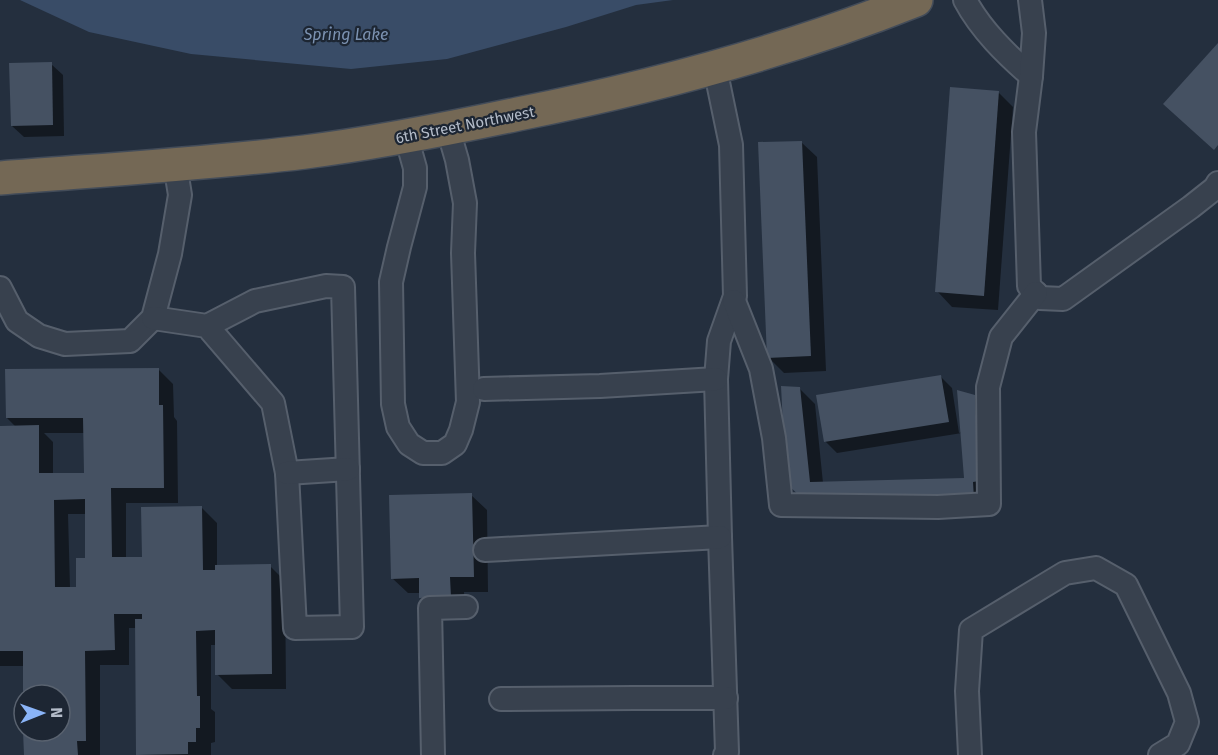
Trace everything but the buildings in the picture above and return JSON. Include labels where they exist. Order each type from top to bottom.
[{"type":"highway","name":"6th Street Northwest","points":[[0,178],[175,165],[306,152],[448,129],[635,89],[715,68],[804,40],[916,0]]},
{"type":"street","points":[[965,0],[971,12],[1006,54],[1031,76]]},
{"type":"street","points":[[1030,0],[1034,33],[1024,132],[1029,286],[1040,298],[1063,299],[1217,187]]},
{"type":"street","points":[[715,68],[731,145],[735,296],[719,341],[716,380],[726,698],[727,752],[725,755]]},
{"type":"street","points":[[406,136],[414,168],[415,187],[392,282],[393,404],[398,427],[409,444],[423,453],[442,453],[455,444],[468,402],[465,203],[448,129]]},
{"type":"street","points":[[0,288],[9,325],[65,344],[130,342],[153,318],[170,254],[180,195],[175,165]]},
{"type":"street","points":[[153,318],[207,326],[255,301],[326,286],[343,287],[352,627],[295,628],[287,473],[273,403],[207,326]]},
{"type":"street","points":[[734,300],[760,369],[774,438],[781,505],[938,507],[989,504],[988,387],[1001,337],[1036,293]]},
{"type":"street","points":[[484,389],[716,380]]},
{"type":"street","points":[[287,473],[348,469]]},
{"type":"street","points":[[485,550],[720,537]]},
{"type":"street","points":[[970,755],[967,691],[971,630],[1065,573],[1095,568],[1126,585],[1179,693],[1188,722],[1178,744],[1160,755]]},
{"type":"street","points":[[433,755],[430,609],[466,607]]},
{"type":"street","points":[[501,699],[726,698]]},
{"type":"water","name":"Spring Lake","points":[[20,0],[673,0],[636,5],[566,27],[447,59],[351,69],[191,54],[89,32]]}]
